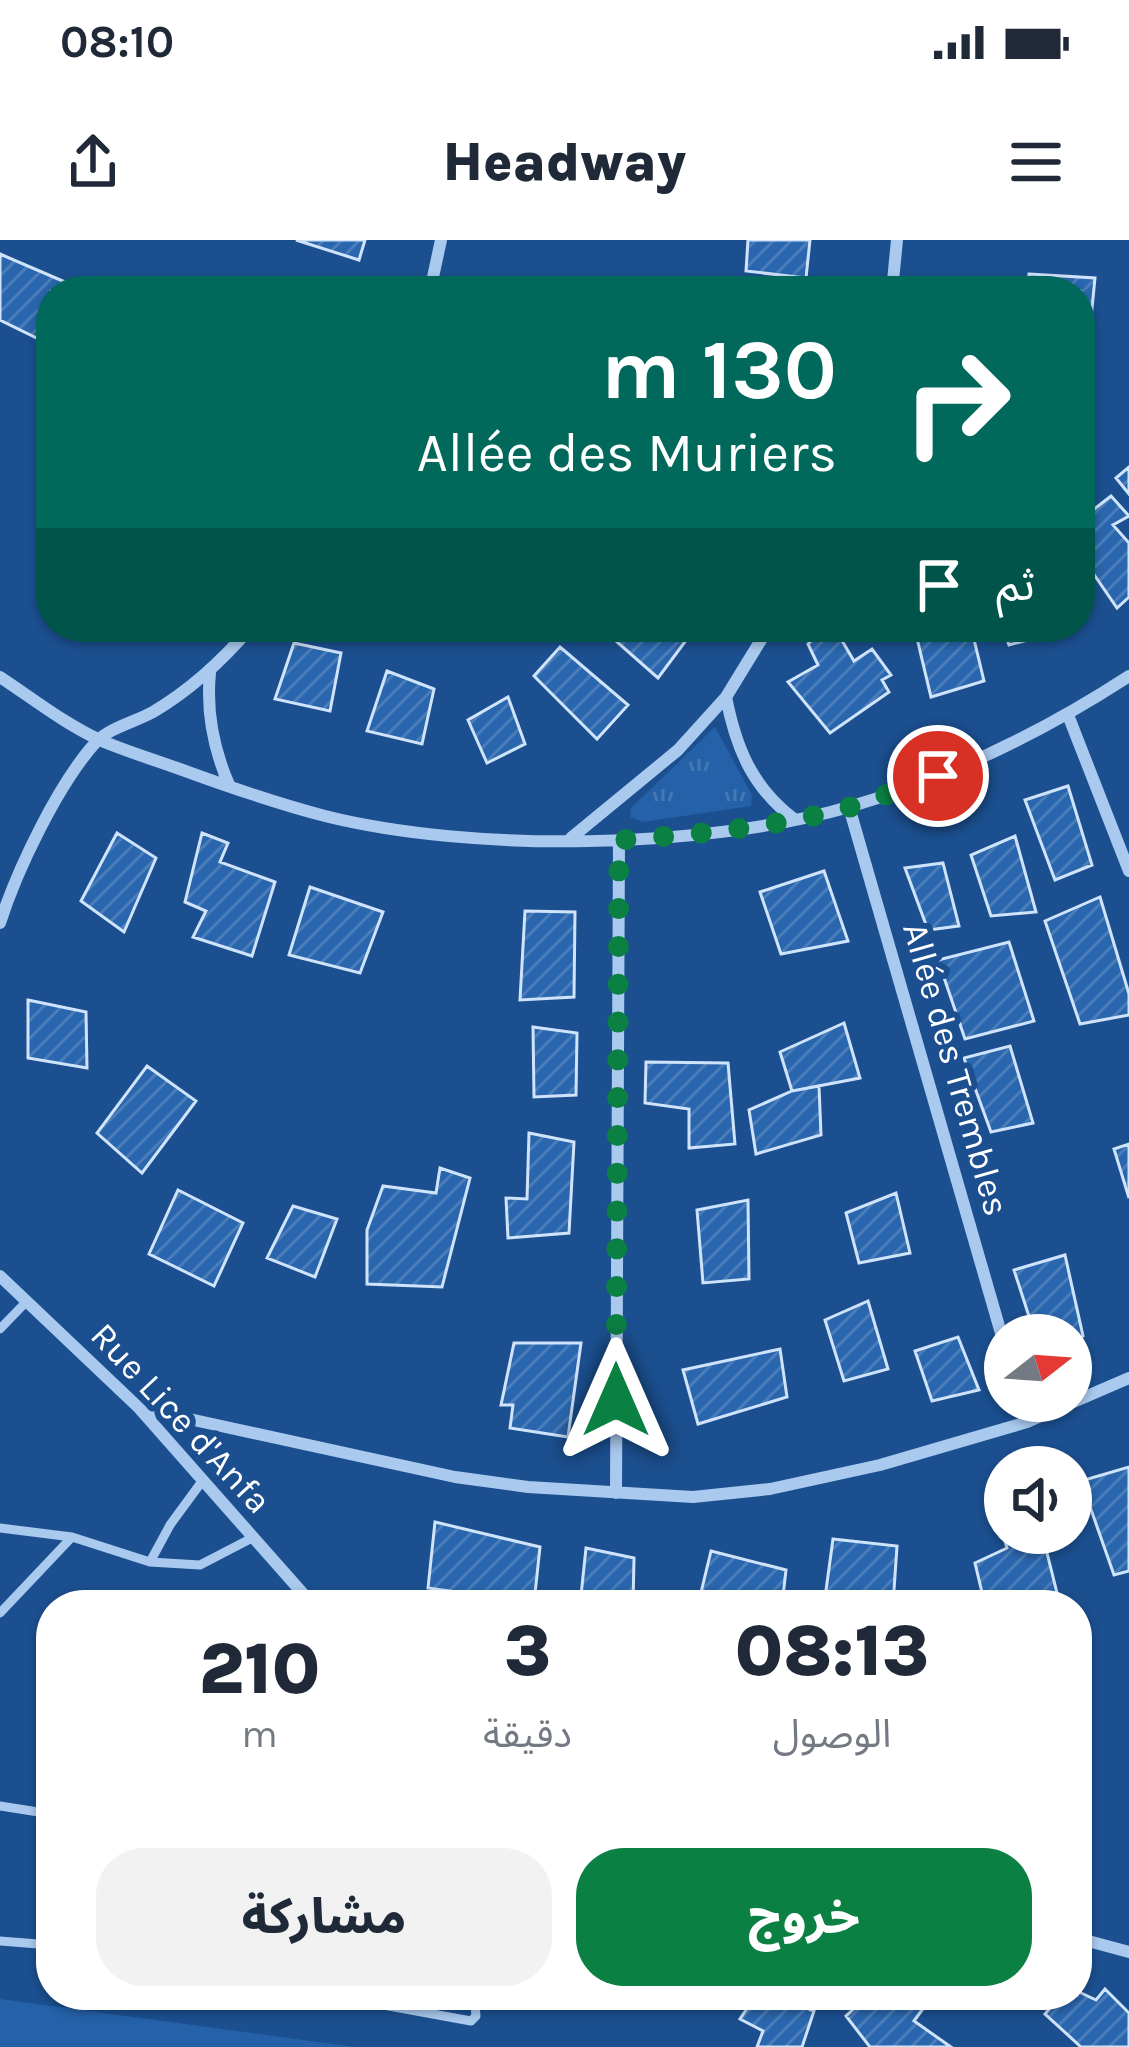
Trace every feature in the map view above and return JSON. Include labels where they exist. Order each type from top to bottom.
[{"type":"street","points":[[433,276],[441,240]]},
{"type":"street","points":[[893,276],[897,240]]},
{"type":"street","points":[[0,923],[28,853],[98,739],[210,674],[238,642]]},
{"type":"street","points":[[569,840],[678,750],[726,697],[761,642]]},
{"type":"street","points":[[210,674],[208,697],[218,759],[230,788]]},
{"type":"street","points":[[0,677],[98,739],[230,788],[328,817],[467,837],[619,840],[746,829],[849,807],[938,776],[1068,715],[1129,676]]},
{"type":"street","points":[[726,697],[735,740],[750,772],[769,800],[794,819]]},
{"type":"street","points":[[1068,715],[1129,871]]},
{"type":"street","name":"Allée des Trembles","points":[[849,807],[995,1314]]},
{"type":"street","points":[[616,1493],[619,840]]},
{"type":"street","name":"Rue Lice d'Anfa","points":[[0,1276],[139,1408],[299,1590]]},
{"type":"street","points":[[1092,1394],[1129,1378]]},
{"type":"street","points":[[139,1408],[455,1477],[528,1487],[693,1496],[770,1489],[880,1466],[1027,1422]]},
{"type":"street","points":[[1092,1941],[1125,1948]]},
{"type":"lane","points":[[0,1329],[27,1301]]},
{"type":"lane","points":[[150,1562],[202,1480]]},
{"type":"lane","points":[[0,1528],[72,1537],[150,1562],[200,1565],[252,1538]]},
{"type":"lane","points":[[0,1613],[72,1537]]},
{"type":"lane","points":[[0,1806],[36,1812]]},
{"type":"lane","points":[[0,1941],[36,1944]]},
{"type":"lane","points":[[414,2010],[471,2020],[475,2010]]},
{"type":"green space","points":[[715,727],[752,795],[751,806],[643,822],[630,817],[631,808]]},
{"type":"green space","points":[[0,1999],[36,2004],[36,2010],[81,2010],[355,2047],[0,2047]]},
{"type":"building","points":[[296,240],[365,240],[359,260]]},
{"type":"building","points":[[748,240],[810,240],[806,276],[746,271]]},
{"type":"building","points":[[0,254],[51,276],[36,276],[36,338],[0,320]]},
{"type":"building","points":[[1129,467],[1129,494],[1116,478]]},
{"type":"building","points":[[1111,496],[1129,516],[1113,525],[1129,543],[1129,597],[1117,608],[1095,576],[1095,508]]},
{"type":"building","points":[[617,642],[685,642],[658,678]]},
{"type":"building","points":[[843,642],[854,661],[872,649],[891,675],[882,680],[889,692],[830,733],[788,682],[818,665],[808,644]]},
{"type":"building","points":[[918,642],[975,642],[984,681],[931,697]]},
{"type":"building","points":[[294,643],[341,653],[330,711],[275,699]]},
{"type":"building","points":[[560,647],[628,705],[597,739],[534,676]]},
{"type":"building","points":[[387,671],[434,689],[422,744],[367,731]]},
{"type":"building","points":[[508,697],[525,744],[487,763],[468,720]]},
{"type":"building","points":[[1068,786],[1092,865],[1055,880],[1025,800]]},
{"type":"building","points":[[117,833],[156,858],[124,932],[81,901]]},
{"type":"building","points":[[202,833],[228,843],[220,862],[275,882],[252,956],[193,937],[206,911],[185,902]]},
{"type":"building","points":[[1015,836],[1036,912],[991,916],[971,855]]},
{"type":"building","points":[[943,863],[959,926],[928,930],[905,868]]},
{"type":"building","points":[[824,871],[848,941],[781,954],[760,892]]},
{"type":"building","points":[[310,887],[383,912],[360,973],[289,955]]},
{"type":"building","points":[[1100,897],[1129,994],[1129,1015],[1080,1024],[1045,921]]},
{"type":"building","points":[[525,911],[575,912],[574,997],[520,1000]]},
{"type":"building","points":[[1009,942],[1034,1021],[965,1039],[938,960]]},
{"type":"building","points":[[28,1000],[86,1012],[87,1068],[28,1058]]},
{"type":"building","points":[[844,1023],[860,1078],[792,1091],[780,1052]]},
{"type":"building","points":[[533,1027],[577,1033],[576,1095],[534,1097]]},
{"type":"building","points":[[1010,1046],[1033,1123],[991,1132],[964,1058]]},
{"type":"building","points":[[646,1062],[728,1063],[735,1144],[689,1148],[689,1109],[645,1103]]},
{"type":"building","points":[[147,1066],[196,1101],[142,1173],[97,1133]]},
{"type":"building","points":[[819,1086],[821,1135],[756,1154],[749,1110],[792,1091]]},
{"type":"building","points":[[529,1133],[574,1142],[569,1233],[508,1238],[506,1198],[527,1199]]},
{"type":"building","points":[[1129,1144],[1129,1198],[1114,1149]]},
{"type":"building","points":[[440,1168],[470,1178],[442,1287],[367,1284],[367,1230],[383,1186],[436,1193]]},
{"type":"building","points":[[178,1190],[243,1223],[214,1286],[149,1254]]},
{"type":"building","points":[[896,1193],[910,1253],[859,1263],[846,1213]]},
{"type":"building","points":[[748,1200],[749,1279],[703,1283],[697,1210]]},
{"type":"building","points":[[293,1206],[337,1219],[315,1277],[267,1258]]},
{"type":"building","points":[[1065,1255],[1078,1314],[1028,1314],[1014,1270]]},
{"type":"building","points":[[868,1301],[888,1369],[844,1381],[825,1320]]},
{"type":"building","points":[[958,1337],[979,1390],[932,1401],[915,1351]]},
{"type":"building","points":[[514,1343],[581,1343],[568,1437],[510,1428],[513,1405],[501,1405]]},
{"type":"building","points":[[780,1349],[787,1397],[698,1424],[683,1370]]},
{"type":"building","points":[[1129,1467],[1129,1571],[1114,1575],[1092,1512],[1092,1478]]},
{"type":"building","points":[[435,1522],[540,1547],[535,1590],[428,1588]]},
{"type":"building","points":[[833,1539],[897,1546],[894,1590],[826,1590]]},
{"type":"building","points":[[586,1548],[634,1558],[633,1590],[582,1590]]},
{"type":"building","points":[[711,1551],[786,1570],[784,1590],[702,1590]]},
{"type":"building","points":[[994,1554],[1047,1554],[1056,1590],[981,1590],[975,1563]]},
{"type":"building","points":[[1105,1989],[1129,2013],[1129,2047],[1081,2047],[1045,2014],[1048,2010],[1092,2010],[1092,1998],[1096,2000]]},
{"type":"building","points":[[746,2010],[814,2011],[802,2047],[757,2047],[763,2031],[740,2019]]},
{"type":"building","points":[[853,2010],[922,2010],[914,2021],[951,2047],[870,2047],[846,2016]]},
{"type":"route","points":[[616,1400],[619,840],[746,829],[849,807],[938,776]]}]
